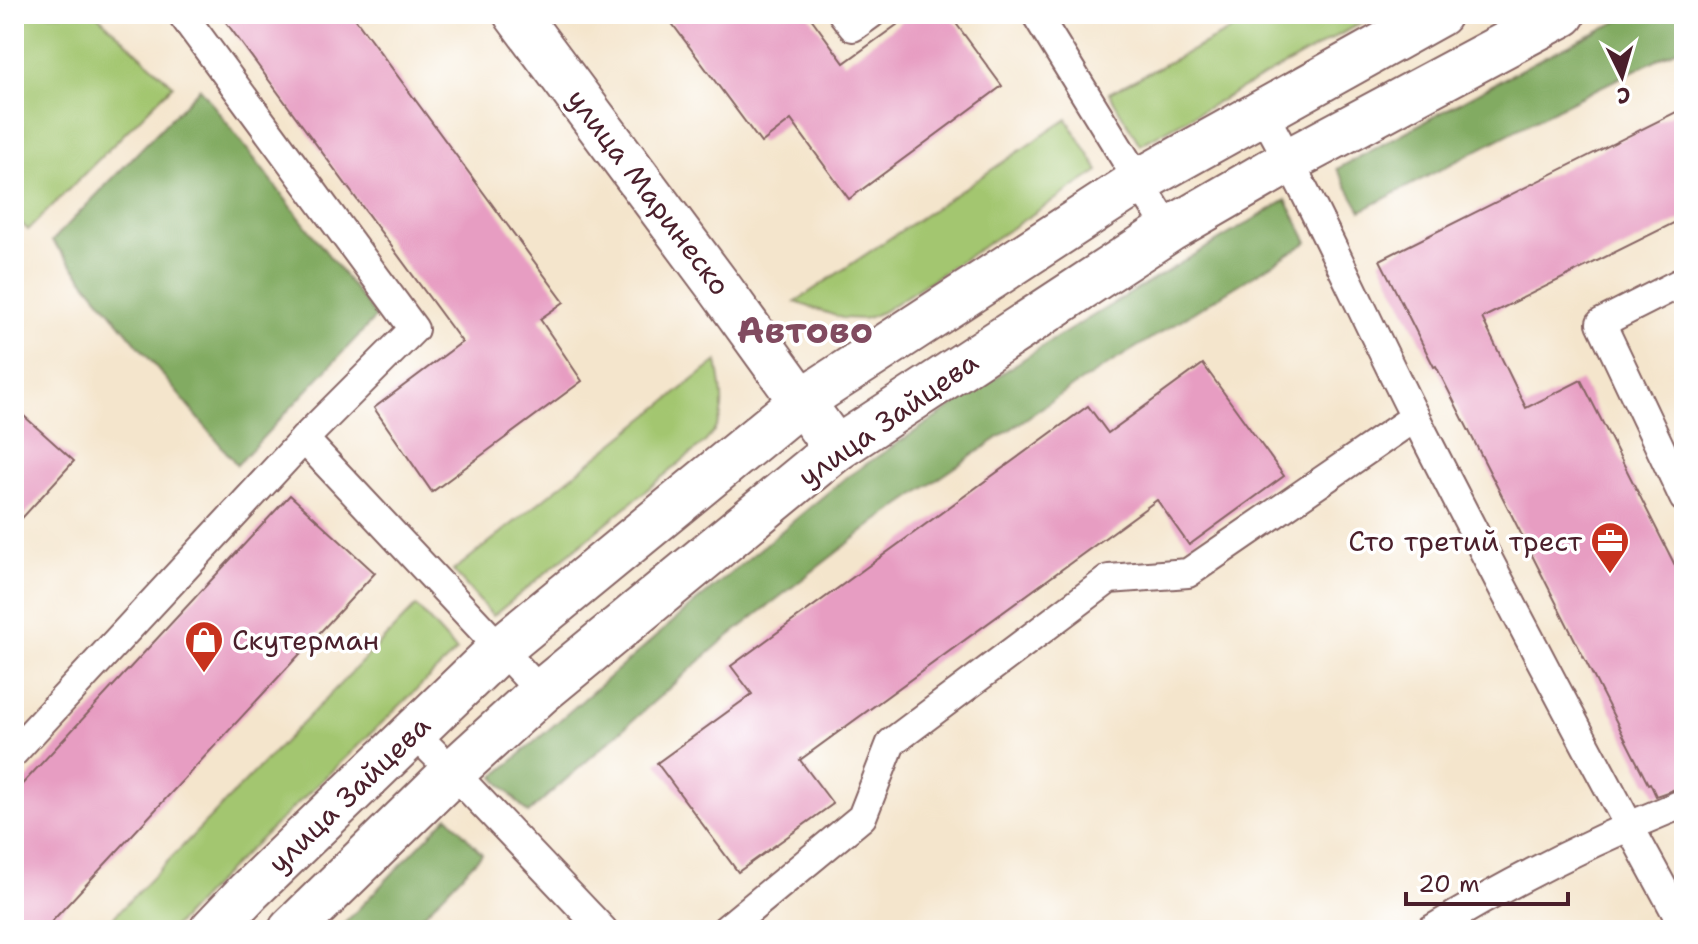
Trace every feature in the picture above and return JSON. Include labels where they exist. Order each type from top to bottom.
[{"type":"street","name":"улица Маринеско","points":[[516,14],[836,449]]},
{"type":"street","name":"улица Зайцева","points":[[212,930],[500,649],[802,401],[1139,181],[1439,14]]},
{"type":"street","name":"улица Зайцева","points":[[291,930],[453,772],[541,692],[836,449],[1169,230],[1290,160],[1563,14]]},
{"type":"lane","points":[[14,752],[304,439],[414,329],[182,14]]},
{"type":"lane","points":[[843,14],[853,27],[871,14]]},
{"type":"lane","points":[[1036,14],[1169,230]]},
{"type":"lane","points":[[1262,111],[1290,160],[1415,417],[1684,927]]},
{"type":"lane","points":[[1684,281],[1601,323],[1684,498]]},
{"type":"lane","points":[[725,930],[862,817],[891,743],[1109,579],[1188,573],[1415,417]]},
{"type":"lane","points":[[304,439],[541,692]]},
{"type":"lane","points":[[413,732],[603,930]]},
{"type":"lane","points":[[1431,930],[1628,825],[1684,803]]},
{"type":"green space","points":[[14,14],[96,14],[173,85],[28,230],[14,216]]},
{"type":"green space","points":[[1262,14],[1377,14],[1140,145],[1109,93]]},
{"type":"green space","points":[[1633,14],[1684,14],[1684,46],[1361,211],[1337,169],[1544,57]]},
{"type":"green space","points":[[200,88],[376,317],[237,465],[52,241]]},
{"type":"green space","points":[[1067,119],[1099,171],[882,312],[864,319],[842,318],[795,302]]},
{"type":"green space","points":[[1286,200],[1308,242],[1072,387],[877,521],[719,644],[528,813],[494,777],[844,479],[1046,344]]},
{"type":"green space","points":[[717,361],[722,404],[713,433],[493,616],[453,571]]},
{"type":"green space","points":[[416,606],[457,651],[228,870],[171,930],[101,930]]},
{"type":"green space","points":[[448,816],[482,854],[409,930],[338,930]]},
{"type":"building","points":[[220,14],[352,14],[564,302],[540,319],[582,381],[432,492],[374,408],[462,342]]},
{"type":"building","points":[[665,14],[808,14],[844,63],[912,14],[949,14],[1002,86],[849,199],[791,120],[761,143]]},
{"type":"building","points":[[1684,108],[1684,218],[1482,318],[1526,408],[1581,380],[1684,583],[1684,786],[1656,796],[1380,260]]},
{"type":"building","points":[[1203,364],[1284,476],[1189,545],[1157,500],[800,760],[833,804],[738,872],[657,763],[752,694],[731,666],[1088,406],[1108,433]]},
{"type":"building","points":[[14,407],[74,461],[14,527]]},
{"type":"building","points":[[290,495],[375,573],[44,930],[14,930],[14,793]]},
{"type":"place","name":"Сто третий трест","points":[[1610,575]]},
{"type":"place","name":"Скутерман","points":[[204,674]]},
{"type":"district","name":"Автово","points":[[805,330]]}]
